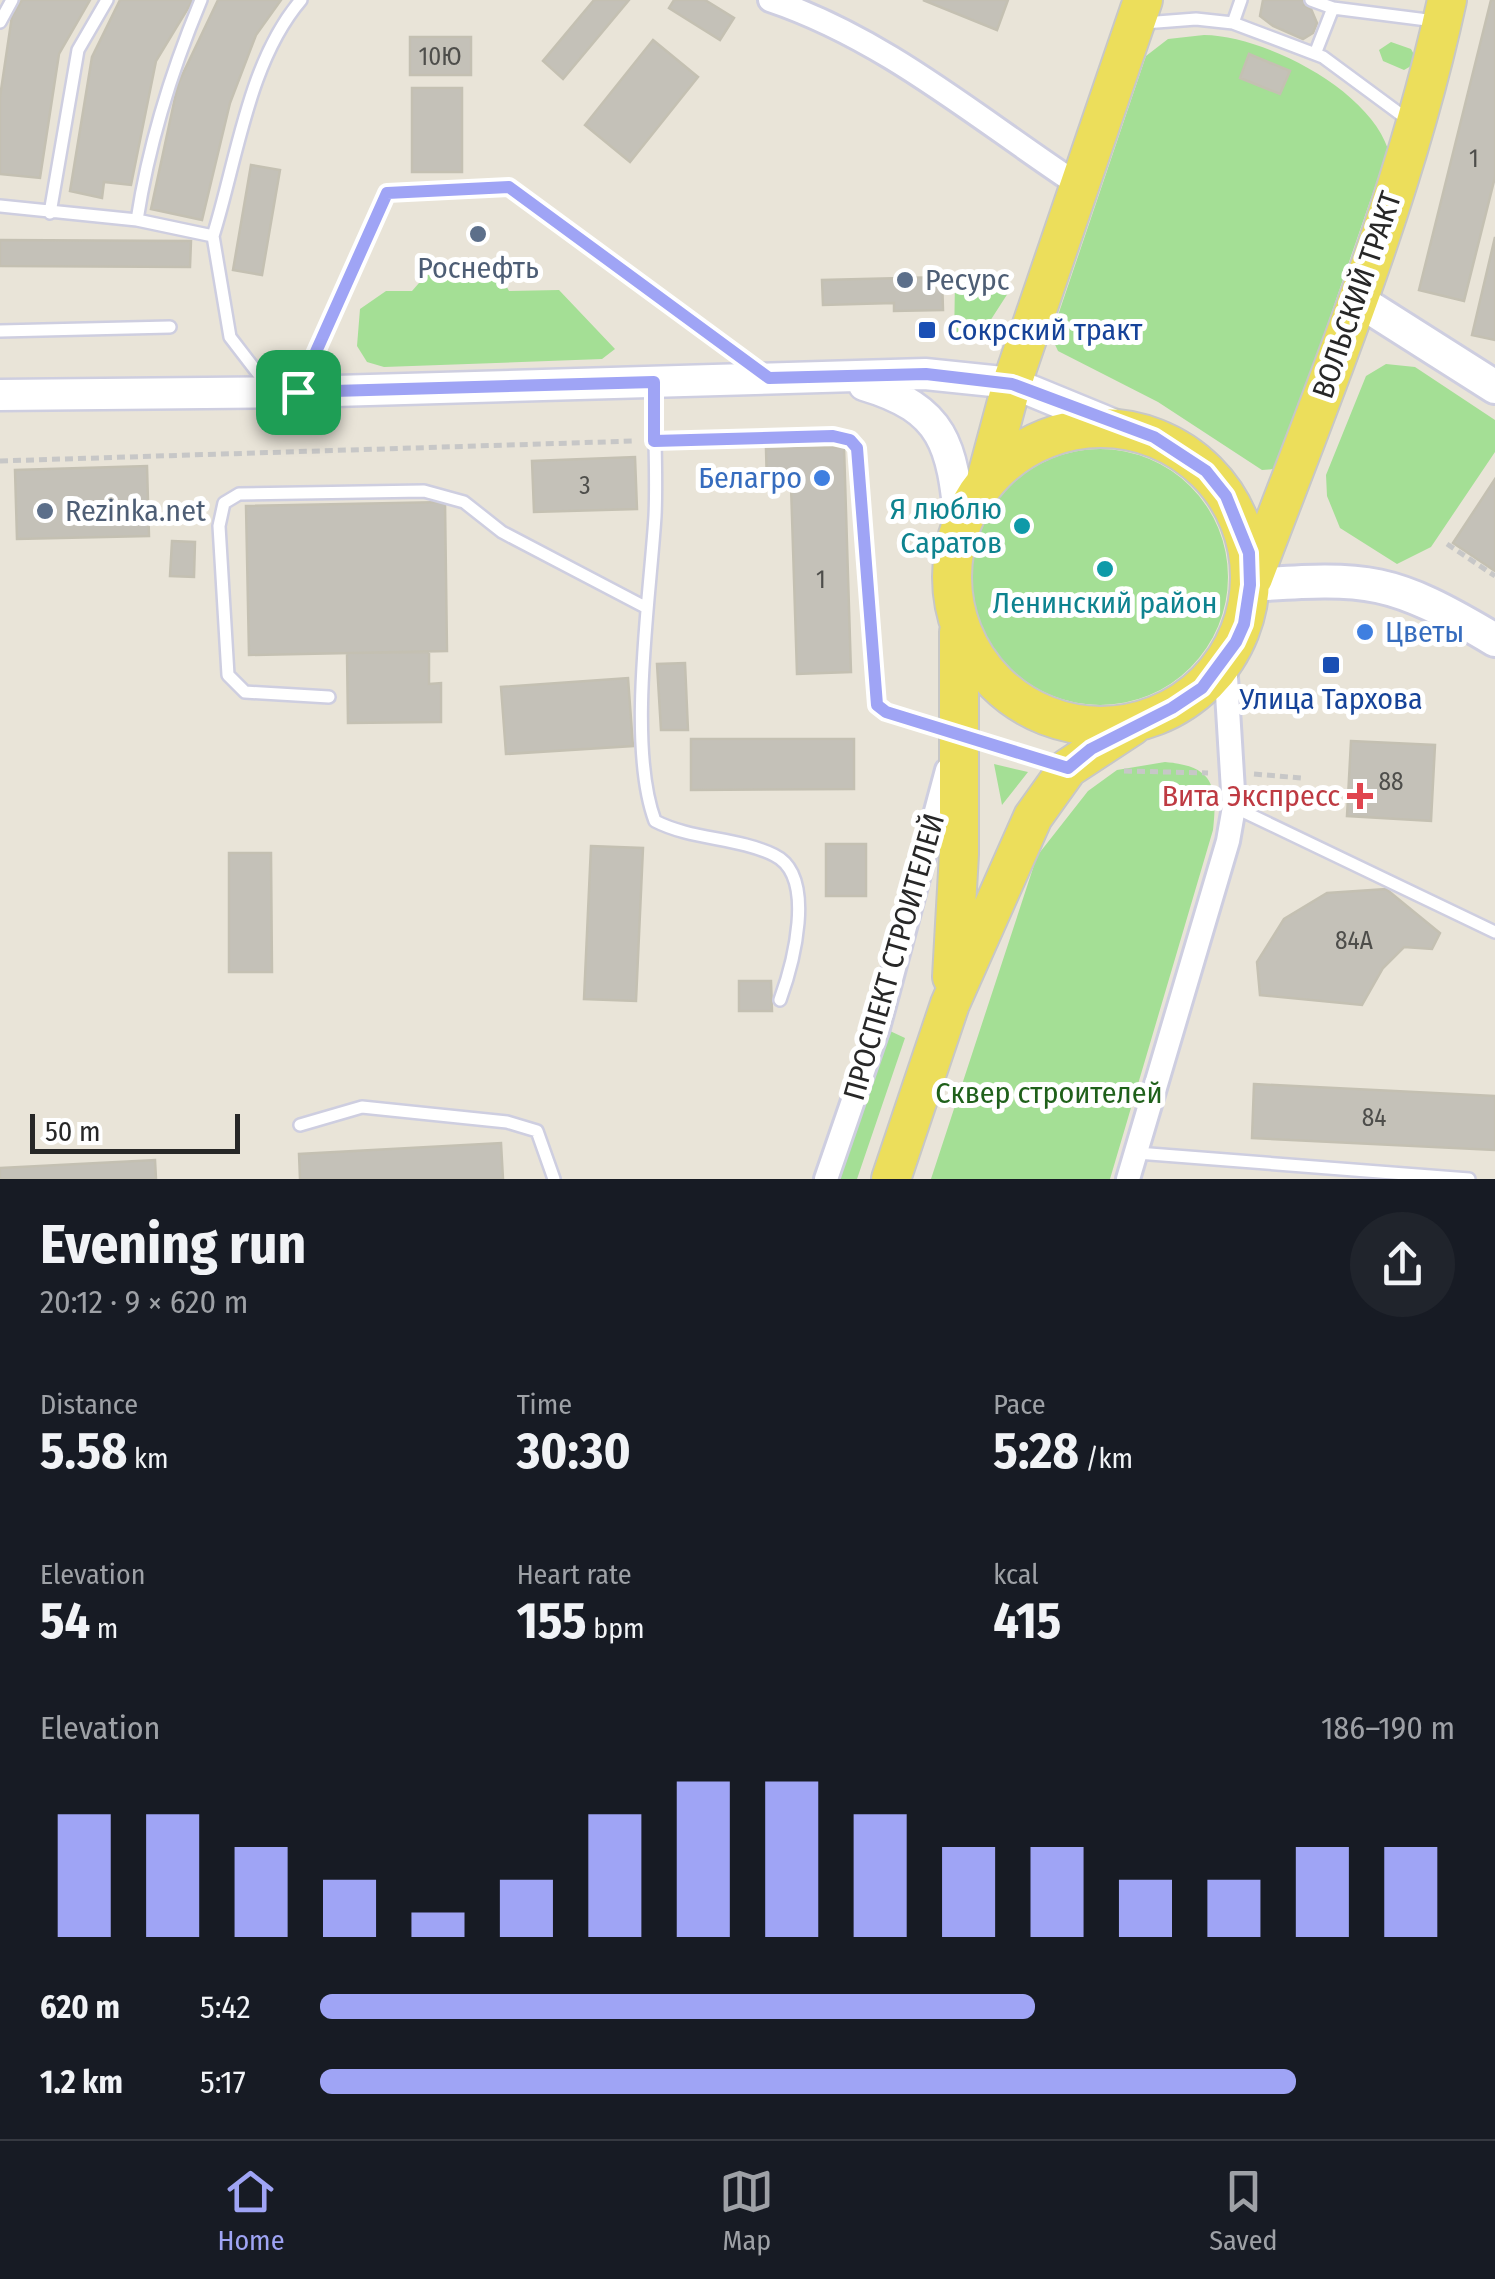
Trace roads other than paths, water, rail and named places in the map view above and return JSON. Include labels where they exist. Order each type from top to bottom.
[{"type":"main road","name":"ВОЛЬСКИЙ ТРАКТ","points":[[1250,585],[1358,300],[1416,126],[1445,11]]},
{"type":"main road","points":[[986,480],[1014,455],[1048,437],[1086,428],[1124,430],[1182,452],[1226,496],[1249,553],[1250,585],[1244,624],[1225,660],[1202,688],[1172,708],[1138,722],[1107,727],[1074,724],[1015,700],[972,654],[958,625],[951,591],[952,557],[960,524],[986,480],[1012,384],[1139,12]]},
{"type":"main road","points":[[1358,300],[1495,387]]},
{"type":"main road","points":[[1250,585],[1336,579],[1374,582],[1433,603],[1495,640]]},
{"type":"main road","name":"ПРОСПЕКТ СТРОИТЕЛЕЙ","points":[[950,1004],[959,854],[958,625]]},
{"type":"main road","name":"ПРОСПЕКТ СТРОИТЕЛЕЙ","points":[[892,1179],[950,1004],[1032,817],[1068,768],[1138,722]]},
{"type":"street","points":[[770,0],[850,31],[909,67],[972,116],[1080,186]]},
{"type":"street","points":[[0,395],[286,392],[926,374],[1012,384],[1124,430]]},
{"type":"street","points":[[837,376],[904,396],[940,430],[955,471],[960,524]]},
{"type":"street","points":[[1128,1179],[1234,808],[1225,660]]},
{"type":"street","name":"ПРОСПЕКТ СТРОИТЕЛЕЙ","points":[[826,1179],[878,1028],[957,733]]},
{"type":"lane","points":[[0,22],[12,0]]},
{"type":"lane","points":[[50,213],[78,50],[108,0]]},
{"type":"lane","points":[[137,220],[148,149],[176,61],[202,0]]},
{"type":"lane","points":[[300,0],[282,22],[251,103],[213,236],[230,336],[286,392],[387,193],[509,187],[769,378]]},
{"type":"lane","points":[[1232,23],[1241,0]]},
{"type":"lane","points":[[1311,0],[1333,8],[1445,11]]},
{"type":"lane","points":[[1314,54],[1333,8]]},
{"type":"lane","points":[[1139,12],[1232,23],[1314,54],[1416,126]]},
{"type":"lane","points":[[0,206],[137,220],[213,236]]},
{"type":"lane","points":[[0,331],[170,327]]},
{"type":"lane","points":[[654,382],[655,513],[643,674],[646,798],[655,820],[676,831],[776,856],[788,868],[798,891],[796,956],[780,1000]]},
{"type":"lane","points":[[329,697],[245,692],[228,675],[220,526],[224,502],[239,494],[424,491],[464,502],[502,532],[647,608]]},
{"type":"lane","points":[[1234,808],[1495,932]]},
{"type":"lane","points":[[300,1125],[362,1106],[507,1122],[537,1131],[554,1179]]},
{"type":"lane","points":[[1136,1152],[1469,1179]]},
{"type":"place","name":"Роснефть","points":[[478,234]]},
{"type":"place","name":"Ресурс","points":[[905,280]]},
{"type":"place","name":"Сокрский тракт","points":[[927,330]]},
{"type":"place","name":"Белагро","points":[[822,478]]},
{"type":"place","name":"Rezinka.net","points":[[45,511]]},
{"type":"place","name":"Я люблю Саратов","points":[[1022,526]]},
{"type":"place","name":"Ленинский район","points":[[1105,569]]},
{"type":"place","name":"Цветы","points":[[1365,632]]},
{"type":"place","name":"Улица Тархова","points":[[1331,665]]},
{"type":"place","name":"Вита Экспресс","points":[[1360,796]]},
{"type":"park label","name":"Cквер cтроителей","points":[[1049,1093]]}]
